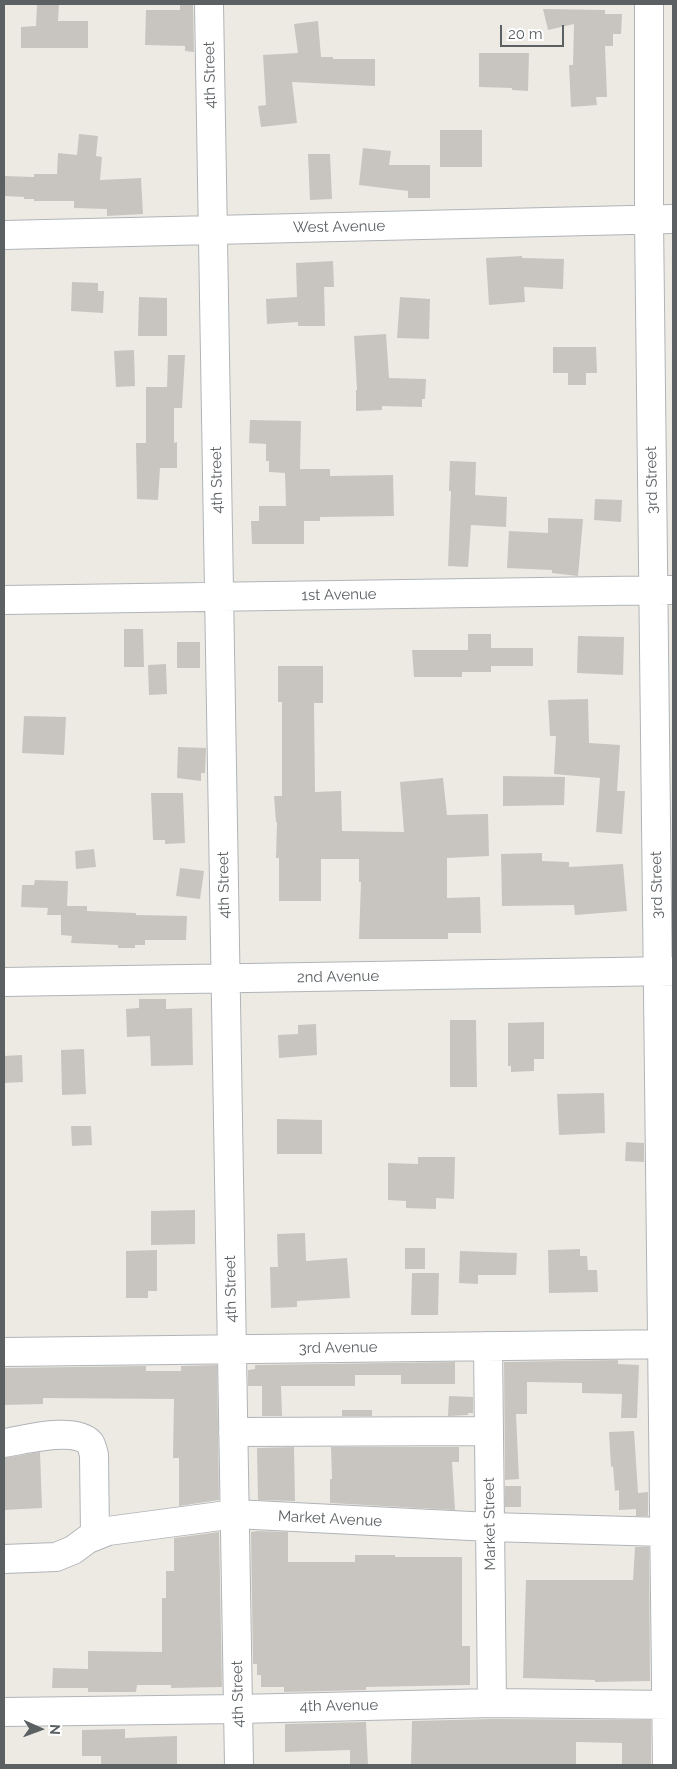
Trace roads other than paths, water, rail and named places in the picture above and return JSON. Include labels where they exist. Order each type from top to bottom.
[{"type":"street","name":"4th Street","points":[[209,4],[239,1765]]},
{"type":"street","name":"3rd Street","points":[[648,4],[661,219],[668,1344],[664,1532],[670,1705],[667,1765]]},
{"type":"street","name":"West Avenue","points":[[4,234],[661,219]]},
{"type":"street","name":"1st Avenue","points":[[4,600],[663,590]]},
{"type":"street","name":"2nd Avenue","points":[[4,982],[665,972]]},
{"type":"street","name":"3rd Avenue","points":[[4,1352],[668,1344]]},
{"type":"street","name":"Market Street","points":[[488,1346],[492,1703]]},
{"type":"street","points":[[233,1432],[489,1431]]},
{"type":"street","points":[[4,1443],[58,1435],[77,1436],[90,1444],[94,1454],[95,1536]]},
{"type":"street","name":"Market Avenue","points":[[4,1559],[56,1557],[73,1550],[88,1539],[108,1531],[235,1514],[490,1528],[664,1532]]},
{"type":"street","name":"4th Avenue","points":[[4,1712],[492,1703],[670,1705]]}]
